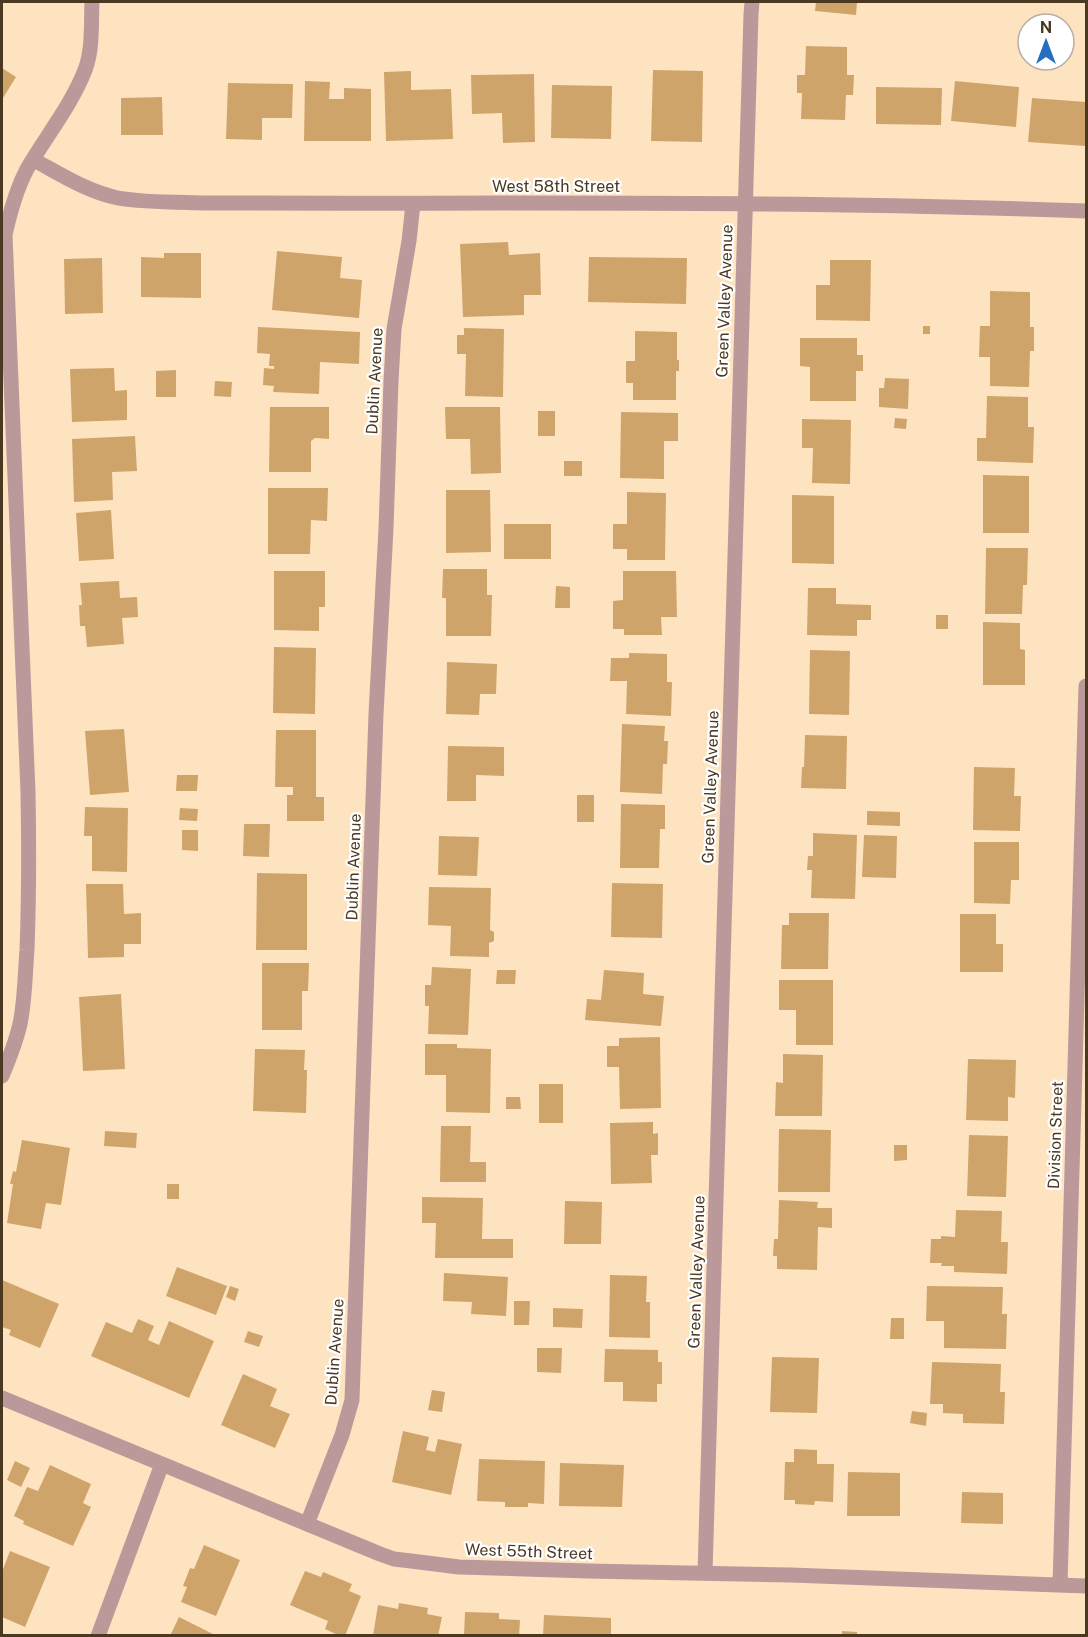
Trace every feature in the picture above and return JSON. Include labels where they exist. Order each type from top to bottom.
[{"type":"street","points":[[2,1076],[20,1024],[24,996],[29,853],[5,235],[12,205],[27,170],[64,111],[85,70],[89,56],[92,2]]},
{"type":"street","name":"Green Valley Avenue","points":[[705,1573],[752,2]]},
{"type":"street","name":"West 58th Street","points":[[34,160],[70,180],[116,198],[130,200],[210,203],[745,204],[992,207],[1086,211]]},
{"type":"street","name":"Dublin Avenue","points":[[307,1524],[342,1434],[352,1400],[376,714],[391,381],[394,329],[413,204]]},
{"type":"street","name":"Division Street","points":[[1060,1585],[1086,686]]},
{"type":"street","name":"West 55th Street","points":[[2,1398],[394,1559],[459,1567],[1086,1586]]},
{"type":"street","points":[[98,1635],[162,1464]]},
{"type":"building","points":[[816,2],[857,2],[856,15],[815,11]]},
{"type":"building","points":[[806,46],[847,47],[847,75],[854,75],[853,95],[846,95],[845,120],[801,119],[802,93],[797,93],[797,75],[805,75]]},
{"type":"building","points":[[2,68],[16,77],[3,98],[2,97]]},
{"type":"building","points":[[653,70],[703,71],[702,142],[651,141]]},
{"type":"building","points":[[411,71],[411,90],[451,89],[453,139],[386,141],[384,72]]},
{"type":"building","points":[[534,74],[535,142],[503,143],[502,113],[472,114],[471,75]]},
{"type":"building","points":[[305,81],[330,82],[329,99],[344,99],[344,88],[371,89],[371,141],[304,141]]},
{"type":"building","points":[[955,81],[1019,87],[1016,127],[951,121]]},
{"type":"building","points":[[228,83],[293,84],[292,118],[262,118],[262,140],[226,139]]},
{"type":"building","points":[[552,85],[612,86],[611,139],[551,138]]},
{"type":"building","points":[[876,87],[942,88],[941,125],[876,124]]},
{"type":"building","points":[[162,97],[163,135],[121,135],[121,98]]},
{"type":"building","points":[[1032,98],[1086,102],[1086,146],[1028,142]]},
{"type":"building","points":[[508,242],[509,255],[540,253],[541,295],[524,295],[524,315],[463,317],[460,244]]},
{"type":"building","points":[[277,251],[342,257],[340,278],[362,280],[359,318],[272,310]]},
{"type":"building","points":[[164,253],[201,253],[201,298],[141,297],[141,257],[164,258]]},
{"type":"building","points":[[589,257],[687,258],[686,304],[588,302]]},
{"type":"building","points":[[102,258],[103,313],[65,314],[64,259]]},
{"type":"building","points":[[830,260],[871,260],[870,321],[816,320],[816,285],[830,285]]},
{"type":"building","points":[[990,291],[1030,292],[1030,327],[1034,327],[1034,351],[1030,351],[1029,387],[990,386],[990,357],[979,357],[980,326],[990,326]]},
{"type":"building","points":[[923,326],[930,326],[930,334],[923,334]]},
{"type":"building","points":[[258,327],[360,332],[359,364],[320,362],[319,394],[273,392],[274,386],[263,385],[264,368],[274,369],[274,366],[269,366],[270,354],[257,353]]},
{"type":"building","points":[[464,328],[504,329],[503,397],[465,396],[466,354],[457,354],[457,335],[464,335]]},
{"type":"building","points":[[635,331],[677,332],[679,371],[676,371],[676,400],[633,400],[633,383],[626,383],[626,361],[635,361]]},
{"type":"building","points":[[800,338],[857,338],[857,355],[863,355],[863,371],[856,371],[856,401],[810,401],[810,367],[800,366]]},
{"type":"building","points":[[114,368],[115,391],[127,390],[127,420],[72,422],[70,369]]},
{"type":"building","points":[[176,370],[176,397],[156,397],[156,371]]},
{"type":"building","points":[[885,378],[909,379],[908,409],[879,407],[879,388],[884,388]]},
{"type":"building","points":[[215,381],[232,382],[231,397],[214,396]]},
{"type":"building","points":[[987,396],[1028,397],[1028,427],[1034,427],[1033,463],[977,461],[977,438],[986,438]]},
{"type":"building","points":[[270,407],[329,407],[329,439],[315,438],[311,441],[311,472],[269,472]]},
{"type":"building","points":[[445,407],[500,407],[501,473],[471,474],[470,439],[446,439]]},
{"type":"building","points":[[538,411],[555,411],[555,436],[538,436]]},
{"type":"building","points":[[621,412],[678,413],[678,441],[664,441],[664,479],[620,478]]},
{"type":"building","points":[[895,418],[907,419],[906,429],[894,428]]},
{"type":"building","points":[[802,419],[851,420],[850,484],[812,483],[813,448],[802,448]]},
{"type":"building","points":[[135,436],[137,471],[112,472],[113,500],[74,502],[72,439]]},
{"type":"building","points":[[564,461],[582,461],[582,476],[564,476]]},
{"type":"building","points":[[983,475],[1029,476],[1029,533],[983,533]]},
{"type":"building","points":[[268,488],[328,488],[327,521],[311,520],[310,554],[268,554]]},
{"type":"building","points":[[446,490],[490,490],[491,552],[446,553]]},
{"type":"building","points":[[627,492],[666,493],[665,560],[627,560],[627,549],[613,549],[613,524],[627,524]]},
{"type":"building","points":[[792,495],[834,496],[834,564],[792,563]]},
{"type":"building","points":[[111,510],[114,559],[79,561],[76,513]]},
{"type":"building","points":[[504,524],[551,524],[551,559],[504,559]]},
{"type":"building","points":[[986,548],[1028,548],[1027,585],[1023,585],[1022,614],[985,614]]},
{"type":"building","points":[[443,569],[487,569],[487,595],[492,595],[491,636],[446,636],[446,598],[442,598]]},
{"type":"building","points":[[274,571],[325,571],[325,607],[319,607],[319,631],[274,630]]},
{"type":"building","points":[[623,571],[676,571],[677,617],[661,617],[662,635],[624,635],[624,629],[613,629],[613,601],[623,600]]},
{"type":"building","points":[[119,581],[120,598],[137,597],[138,617],[122,618],[124,644],[87,647],[85,626],[80,626],[79,605],[82,605],[80,583]]},
{"type":"building","points":[[556,586],[570,587],[570,608],[555,608]]},
{"type":"building","points":[[808,588],[836,588],[836,604],[871,605],[871,620],[857,620],[857,636],[807,635]]},
{"type":"building","points":[[936,615],[948,615],[948,629],[936,629]]},
{"type":"building","points":[[983,622],[1020,623],[1020,649],[1025,650],[1025,685],[983,685]]},
{"type":"building","points":[[274,647],[316,648],[315,714],[273,713]]},
{"type":"building","points":[[810,650],[850,651],[849,715],[809,714]]},
{"type":"building","points":[[629,653],[667,654],[667,682],[672,682],[671,716],[626,714],[627,681],[610,681],[611,658],[629,658]]},
{"type":"building","points":[[447,662],[497,664],[496,694],[480,694],[479,715],[446,714]]},
{"type":"building","points":[[622,724],[665,726],[664,741],[668,741],[667,764],[663,764],[662,794],[620,792]]},
{"type":"building","points":[[124,729],[129,792],[90,795],[85,731]]},
{"type":"building","points":[[276,730],[316,730],[316,797],[324,797],[324,821],[287,821],[287,795],[293,795],[293,787],[275,787]]},
{"type":"building","points":[[805,735],[847,736],[846,789],[801,788]]},
{"type":"building","points":[[448,746],[504,747],[504,776],[476,775],[476,801],[447,801]]},
{"type":"building","points":[[974,767],[1015,768],[1014,796],[1021,796],[1020,831],[973,830]]},
{"type":"building","points":[[177,775],[198,775],[197,791],[176,791]]},
{"type":"building","points":[[577,795],[594,795],[594,822],[577,822]]},
{"type":"building","points":[[621,804],[665,805],[665,829],[660,829],[659,868],[620,868]]},
{"type":"building","points":[[85,807],[128,808],[127,872],[92,871],[92,836],[84,836]]},
{"type":"building","points":[[180,808],[198,809],[197,821],[179,820]]},
{"type":"building","points":[[867,811],[900,812],[900,826],[867,825]]},
{"type":"building","points":[[244,824],[270,824],[269,857],[243,856]]},
{"type":"building","points":[[182,830],[198,830],[198,851],[182,850]]},
{"type":"building","points":[[813,833],[857,835],[855,899],[811,898],[812,870],[807,870],[808,856],[813,856]]},
{"type":"building","points":[[864,835],[897,836],[896,878],[862,877]]},
{"type":"building","points":[[439,836],[479,837],[477,876],[438,875]]},
{"type":"building","points":[[974,842],[1019,842],[1019,880],[1011,880],[1010,904],[974,903]]},
{"type":"building","points":[[257,873],[307,874],[307,950],[256,950]]},
{"type":"building","points":[[612,883],[663,884],[662,938],[611,937]]},
{"type":"building","points":[[86,884],[123,884],[124,914],[141,913],[141,944],[124,944],[124,957],[88,958]]},
{"type":"building","points":[[429,887],[491,888],[490,930],[494,932],[494,941],[489,943],[489,957],[450,956],[451,926],[428,925]]},
{"type":"building","points":[[789,913],[829,913],[828,969],[781,969],[782,925],[789,925]]},
{"type":"building","points":[[960,914],[996,914],[996,944],[1003,944],[1003,972],[960,972]]},
{"type":"building","points":[[262,963],[309,963],[308,991],[302,991],[302,1030],[262,1030]]},
{"type":"building","points":[[432,967],[471,969],[468,1035],[428,1034],[429,1006],[425,1006],[425,985],[431,985]]},
{"type":"building","points":[[497,970],[516,970],[515,984],[496,984]]},
{"type":"building","points":[[604,970],[644,973],[643,994],[664,996],[661,1026],[585,1020],[587,999],[601,1000]]},
{"type":"building","points":[[779,980],[833,980],[833,1045],[796,1045],[796,1010],[779,1010]]},
{"type":"building","points":[[121,994],[125,1069],[83,1071],[79,997]]},
{"type":"building","points":[[660,1037],[661,1108],[620,1109],[619,1067],[607,1067],[607,1046],[619,1046],[619,1038]]},
{"type":"building","points":[[425,1044],[457,1044],[457,1048],[491,1049],[490,1113],[446,1112],[446,1075],[425,1075]]},
{"type":"building","points":[[255,1049],[305,1050],[306,1113],[253,1111]]},
{"type":"building","points":[[783,1054],[823,1055],[822,1116],[775,1116],[776,1082],[783,1083]]},
{"type":"building","points":[[968,1059],[1016,1060],[1015,1098],[1008,1097],[1008,1121],[966,1120]]},
{"type":"building","points":[[539,1084],[563,1084],[563,1123],[539,1123]]},
{"type":"building","points":[[506,1097],[520,1097],[521,1109],[506,1109]]},
{"type":"building","points":[[653,1122],[653,1134],[658,1133],[658,1155],[651,1155],[652,1183],[611,1184],[610,1123]]},
{"type":"building","points":[[441,1126],[471,1126],[470,1162],[486,1162],[486,1182],[440,1182]]},
{"type":"building","points":[[779,1129],[831,1130],[830,1192],[778,1192]]},
{"type":"building","points":[[105,1131],[137,1133],[136,1148],[104,1146]]},
{"type":"building","points":[[969,1135],[1008,1136],[1006,1197],[967,1196]]},
{"type":"building","points":[[22,1140],[70,1148],[61,1205],[46,1203],[41,1229],[7,1223],[13,1184],[10,1184],[13,1171],[16,1172]]},
{"type":"building","points":[[894,1145],[907,1145],[907,1160],[894,1161]]},
{"type":"building","points":[[167,1184],[179,1184],[179,1199],[167,1199]]},
{"type":"building","points":[[422,1197],[483,1198],[482,1239],[513,1239],[513,1258],[435,1258],[436,1223],[422,1223]]},
{"type":"building","points":[[779,1200],[818,1202],[817,1208],[832,1208],[832,1228],[818,1227],[817,1270],[777,1269],[777,1256],[773,1256],[774,1239],[778,1239]]},
{"type":"building","points":[[565,1201],[602,1202],[601,1244],[564,1244]]},
{"type":"building","points":[[956,1210],[1002,1211],[1001,1242],[1008,1242],[1007,1274],[954,1272],[954,1266],[930,1263],[931,1239],[941,1239],[941,1236],[955,1237]]},
{"type":"building","points":[[177,1267],[227,1286],[216,1315],[166,1296]]},
{"type":"building","points":[[444,1273],[508,1277],[506,1316],[471,1314],[472,1302],[443,1301]]},
{"type":"building","points":[[610,1275],[647,1276],[646,1302],[650,1302],[650,1338],[609,1337]]},
{"type":"building","points":[[2,1280],[59,1304],[40,1348],[9,1335],[11,1330],[2,1327]]},
{"type":"building","points":[[230,1286],[239,1289],[235,1301],[226,1297]]},
{"type":"building","points":[[927,1286],[1003,1287],[1002,1314],[1007,1314],[1006,1349],[944,1348],[944,1321],[926,1321]]},
{"type":"building","points":[[514,1301],[530,1301],[529,1325],[514,1325]]},
{"type":"building","points":[[553,1308],[583,1309],[582,1328],[553,1327]]},
{"type":"building","points":[[891,1318],[904,1318],[904,1339],[890,1339]]},
{"type":"building","points":[[138,1319],[154,1326],[148,1340],[159,1345],[169,1321],[214,1341],[189,1398],[91,1356],[106,1322],[132,1333]]},
{"type":"building","points":[[248,1331],[263,1336],[259,1347],[244,1342]]},
{"type":"building","points":[[537,1348],[562,1348],[561,1373],[537,1372]]},
{"type":"building","points":[[605,1349],[658,1350],[658,1362],[662,1362],[662,1384],[657,1384],[657,1402],[623,1401],[623,1382],[604,1382]]},
{"type":"building","points":[[772,1357],[819,1358],[817,1413],[770,1412]]},
{"type":"building","points":[[932,1362],[1001,1364],[1000,1392],[1005,1392],[1004,1424],[963,1423],[963,1414],[943,1413],[943,1404],[930,1404]]},
{"type":"building","points":[[243,1374],[277,1389],[270,1406],[290,1414],[275,1448],[221,1425]]},
{"type":"building","points":[[432,1390],[445,1392],[442,1412],[428,1410]]},
{"type":"building","points":[[912,1411],[927,1413],[926,1426],[910,1423]]},
{"type":"building","points":[[403,1431],[429,1437],[426,1450],[435,1452],[438,1439],[462,1444],[451,1495],[392,1482]]},
{"type":"building","points":[[794,1449],[817,1450],[817,1464],[834,1464],[833,1502],[815,1501],[814,1505],[795,1504],[795,1500],[784,1500],[785,1462],[794,1462]]},
{"type":"building","points":[[479,1459],[545,1461],[544,1504],[528,1503],[528,1507],[505,1507],[505,1502],[477,1501]]},
{"type":"building","points":[[15,1461],[30,1468],[21,1487],[7,1480]]},
{"type":"building","points":[[560,1463],[624,1465],[622,1507],[559,1506]]},
{"type":"building","points":[[50,1465],[91,1484],[83,1503],[91,1507],[73,1546],[23,1524],[24,1521],[14,1516],[27,1487],[38,1491]]},
{"type":"building","points":[[848,1472],[900,1473],[900,1516],[847,1516]]},
{"type":"building","points":[[962,1492],[1003,1493],[1003,1524],[961,1523]]},
{"type":"building","points":[[204,1545],[240,1560],[216,1616],[181,1602],[187,1587],[183,1586],[190,1568],[194,1569]]},
{"type":"building","points":[[10,1551],[50,1567],[25,1627],[2,1617],[2,1572]]},
{"type":"building","points":[[305,1571],[321,1577],[323,1572],[352,1584],[349,1591],[361,1596],[345,1636],[325,1629],[328,1621],[290,1605]]},
{"type":"building","points":[[399,1603],[428,1608],[427,1614],[442,1617],[438,1636],[373,1636],[378,1605],[398,1609]]},
{"type":"building","points":[[465,1612],[499,1613],[499,1619],[520,1620],[519,1636],[464,1636]]},
{"type":"building","points":[[544,1615],[611,1618],[611,1636],[543,1636]]},
{"type":"building","points":[[179,1617],[217,1636],[170,1636]]},
{"type":"building","points":[[842,1631],[857,1632],[857,1636],[842,1636]]}]
